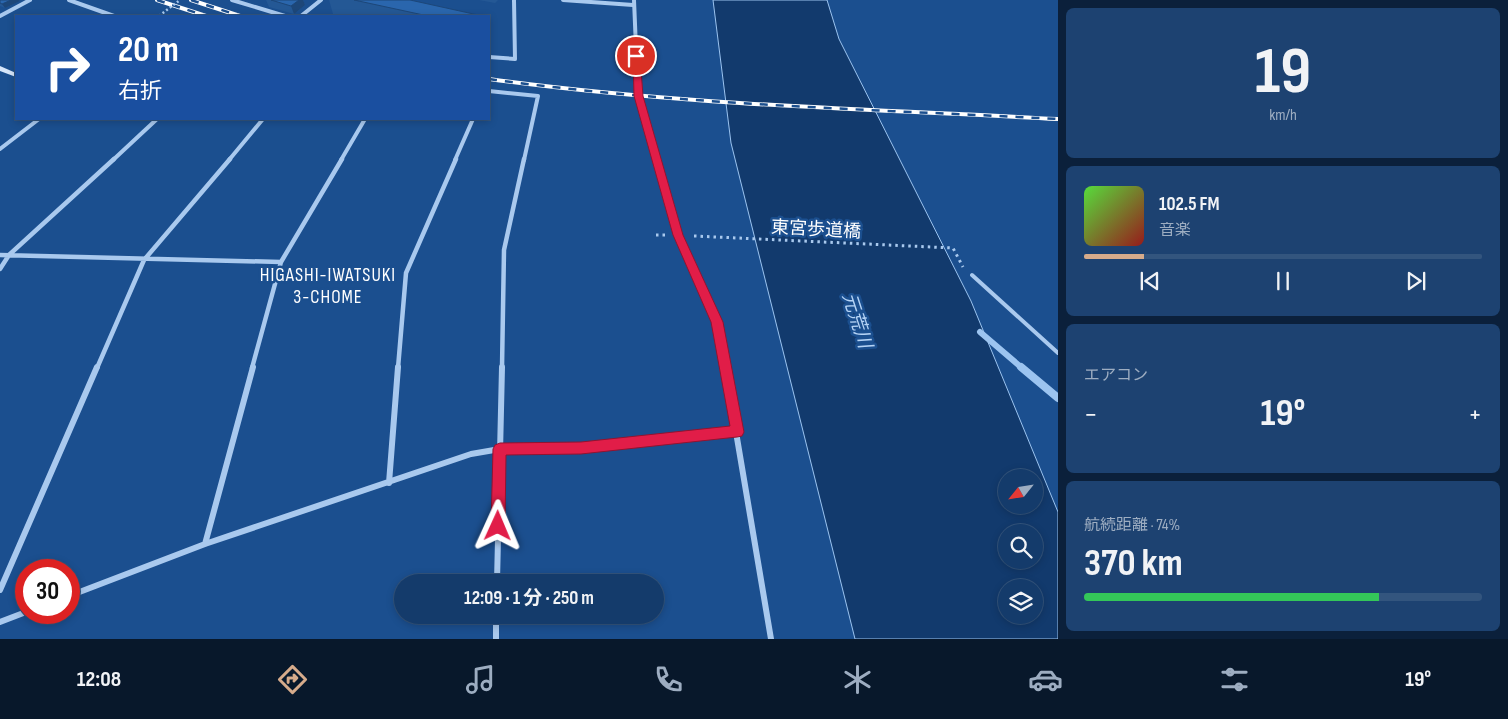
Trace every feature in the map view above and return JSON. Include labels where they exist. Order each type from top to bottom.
[{"type":"street","points":[[0,16],[30,0]]},
{"type":"street","points":[[69,0],[111,15]]},
{"type":"street","points":[[232,0],[282,15]]},
{"type":"street","points":[[302,15],[321,0]]},
{"type":"street","points":[[490,57],[515,59],[514,0]]},
{"type":"street","points":[[563,0],[633,5]]},
{"type":"street","points":[[634,0],[638,96],[678,235],[717,322],[772,639]]},
{"type":"street","points":[[0,68],[15,76]]},
{"type":"street","points":[[490,91],[538,96],[504,250],[497,574]]},
{"type":"street","points":[[0,149],[38,120]]},
{"type":"street","points":[[0,269],[9,255],[156,120]]},
{"type":"street","points":[[0,590],[144,260],[262,120]]},
{"type":"street","points":[[205,544],[281,262],[364,120]]},
{"type":"street","points":[[389,483],[406,273],[473,120]]},
{"type":"street","points":[[0,255],[281,262]]},
{"type":"street","points":[[80,592],[205,544],[470,454],[500,449],[581,448],[737,432]]},
{"type":"street","points":[[0,622],[15,616]]},
{"type":"street","points":[[496,624],[496,639]]},
{"type":"lane","points":[[969,275],[1058,353]]},
{"type":"path","points":[[160,15],[180,0]]},
{"type":"path","name":"東宮歩道橋","points":[[678,235],[953,248],[969,275]]},
{"type":"water","name":"元荒川","points":[[713,0],[827,0],[839,39],[971,301],[1040,469],[998,469],[998,514],[1043,514],[1043,476],[1058,512],[1058,639],[855,639],[731,143]]},
{"type":"building","points":[[0,0],[11,0],[2,4]]},
{"type":"building","points":[[271,0],[299,0],[291,6]]},
{"type":"building","points":[[354,0],[410,0],[478,15],[423,15]]},
{"type":"waterway","points":[[980,332],[1022,368]]},
{"type":"waterway","points":[[1021,367],[1058,398]]},
{"type":"railway","points":[[157,0],[203,15]]},
{"type":"railway","points":[[191,0],[237,15]]},
{"type":"railway","points":[[490,79],[630,95],[844,109],[1058,119]]},
{"type":"district","name":"HIGASHI-IWATSUKI 3-CHOME","points":[[328,285]]},
{"type":"route","points":[[498,526],[500,449],[581,448],[737,432],[717,322],[678,235],[638,96],[636,56]]}]
